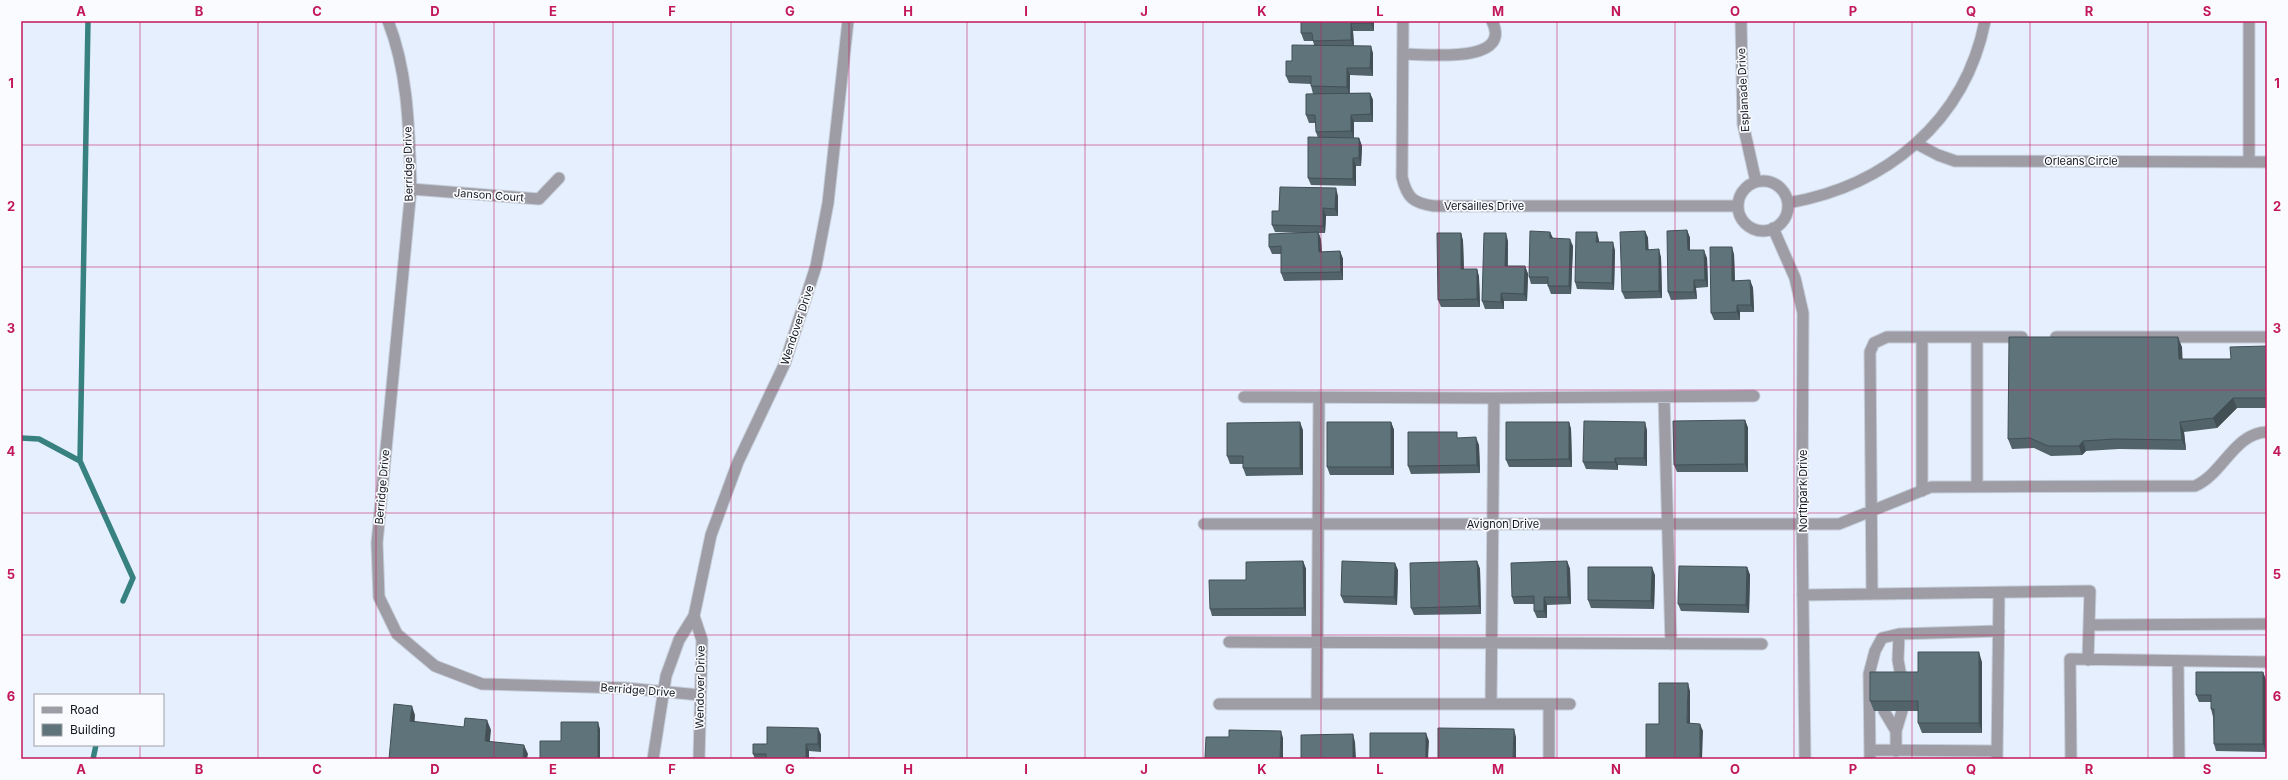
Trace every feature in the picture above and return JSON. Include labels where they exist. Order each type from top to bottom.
[{"type":"street","name":"Berridge Drive","points":[[388,21],[393,35],[403,78],[408,133],[410,189],[377,543],[380,598],[397,634],[435,666],[482,684],[626,688],[700,695]]},
{"type":"street","name":"Wendover Drive","points":[[653,759],[663,691],[679,640],[694,616],[711,535],[738,462],[785,363],[816,266],[828,203],[848,21]]},
{"type":"street","name":"Versailles Drive","points":[[1403,21],[1402,177],[1405,190],[1419,204],[1434,206],[1738,206]]},
{"type":"street","points":[[1403,54],[1473,54],[1486,50],[1492,43],[1494,33],[1492,21]]},
{"type":"street","name":"Esplanade Drive","points":[[1741,21],[1743,124],[1756,182]]},
{"type":"street","points":[[1788,203],[1809,199],[1850,186],[1879,172],[1917,144],[1941,118],[1956,96],[1976,50],[1985,21]]},
{"type":"street","points":[[2249,21],[2249,162]]},
{"type":"street","name":"Orleans Circle","points":[[1917,144],[1938,155],[1955,160],[2267,162]]},
{"type":"street","name":"Janson Court","points":[[410,189],[539,199],[559,178]]},
{"type":"street","points":[[1764,181],[1778,185],[1783,190],[1788,203],[1785,218],[1773,228],[1761,231],[1748,226],[1739,214],[1738,206],[1740,194],[1744,188],[1756,182],[1764,181]]},
{"type":"street","name":"Northpark Drive","points":[[1773,228],[1795,278],[1803,313],[1802,524],[1805,759]]},
{"type":"street","points":[[2048,337],[2267,336]]},
{"type":"street","points":[[1872,594],[1870,352],[1874,343],[1887,337],[2032,337]]},
{"type":"street","points":[[1922,337],[1922,491]]},
{"type":"street","points":[[1977,337],[1977,487]]},
{"type":"street","points":[[1664,396],[1670,644]]},
{"type":"street","points":[[1244,397],[1494,398],[1754,396]]},
{"type":"street","points":[[1317,704],[1319,643],[1320,397]]},
{"type":"street","points":[[1491,704],[1494,524],[1494,398]]},
{"type":"street","name":"Avignon Drive","points":[[1204,524],[1839,524],[1930,487],[2195,486],[2206,481],[2247,437],[2256,432],[2267,432]]},
{"type":"street","points":[[1803,595],[2090,591],[2088,660]]},
{"type":"street","points":[[1999,593],[1999,631],[1997,755],[1896,751],[1870,755],[1869,674],[1875,651],[1882,638],[1899,634],[1999,631]]},
{"type":"street","name":"Wendover Drive","points":[[694,616],[702,640],[699,759]]},
{"type":"street","points":[[2089,625],[2267,624]]},
{"type":"street","points":[[1898,660],[1898,681],[1899,634]]},
{"type":"street","points":[[1229,642],[1492,645],[1762,644]]},
{"type":"street","points":[[2071,759],[2070,659],[2267,662]]},
{"type":"street","points":[[2178,661],[2179,759]]},
{"type":"street","points":[[1219,704],[1570,704]]},
{"type":"street","points":[[1549,704],[1549,759]]},
{"type":"street","points":[[1896,731],[1897,711],[1896,751]]},
{"type":"building","points":[[1301,21],[1371,21],[1371,23],[1351,23],[1351,40],[1313,41],[1312,33],[1301,33]]},
{"type":"building","points":[[1292,45],[1371,46],[1370,68],[1347,68],[1347,87],[1311,86],[1311,76],[1286,76],[1286,61],[1292,61]]},
{"type":"building","points":[[1370,93],[1371,114],[1351,115],[1351,131],[1316,132],[1315,115],[1306,115],[1306,94]]},
{"type":"building","points":[[1308,137],[1359,138],[1359,158],[1353,158],[1353,179],[1308,178]]},
{"type":"building","points":[[1280,187],[1336,188],[1335,209],[1323,208],[1323,226],[1272,225],[1272,211],[1279,211]]},
{"type":"building","points":[[1687,230],[1688,250],[1704,250],[1705,280],[1694,280],[1694,292],[1668,292],[1667,231]]},
{"type":"building","points":[[1530,231],[1550,232],[1550,238],[1570,239],[1569,286],[1548,286],[1548,277],[1529,277]]},
{"type":"building","points":[[1645,231],[1646,250],[1659,249],[1659,291],[1622,292],[1620,232]]},
{"type":"building","points":[[1318,232],[1319,252],[1340,251],[1341,272],[1281,273],[1281,246],[1269,247],[1269,234]]},
{"type":"building","points":[[1576,232],[1597,232],[1596,242],[1613,242],[1612,283],[1575,282]]},
{"type":"building","points":[[1437,233],[1461,233],[1461,269],[1477,269],[1477,299],[1438,300]]},
{"type":"building","points":[[1484,233],[1506,233],[1505,266],[1525,266],[1524,294],[1501,293],[1501,302],[1482,301]]},
{"type":"building","points":[[1710,247],[1732,247],[1732,281],[1750,280],[1751,305],[1737,305],[1737,312],[1711,313]]},
{"type":"building","points":[[2009,337],[2178,337],[2179,359],[2231,359],[2230,347],[2267,346],[2267,398],[2233,398],[2213,418],[2180,422],[2182,440],[2115,439],[2083,441],[2079,446],[2048,446],[2030,438],[2008,439]]},
{"type":"building","points":[[1745,420],[1745,464],[1674,465],[1673,421]]},
{"type":"building","points":[[1584,421],[1645,422],[1644,458],[1615,458],[1615,462],[1583,462]]},
{"type":"building","points":[[1300,422],[1300,468],[1243,468],[1243,456],[1227,456],[1227,423]]},
{"type":"building","points":[[1327,422],[1391,422],[1391,467],[1327,467]]},
{"type":"building","points":[[1506,422],[1569,422],[1569,459],[1506,460]]},
{"type":"building","points":[[1408,432],[1457,432],[1457,438],[1476,437],[1477,465],[1408,466]]},
{"type":"building","points":[[1303,561],[1304,608],[1210,609],[1209,580],[1246,580],[1246,562]]},
{"type":"building","points":[[1342,561],[1395,563],[1394,597],[1341,596]]},
{"type":"building","points":[[1477,561],[1479,606],[1411,608],[1410,563]]},
{"type":"building","points":[[1567,561],[1568,597],[1544,597],[1544,611],[1534,611],[1534,596],[1512,597],[1511,563]]},
{"type":"building","points":[[1679,566],[1747,567],[1746,605],[1678,604]]},
{"type":"building","points":[[1588,567],[1652,567],[1651,601],[1588,600]]},
{"type":"building","points":[[1918,652],[1979,652],[1979,723],[1918,723],[1918,701],[1870,701],[1870,672],[1918,672]]},
{"type":"building","points":[[2196,672],[2263,672],[2263,744],[2214,744],[2214,709],[2211,709],[2211,695],[2196,695]]},
{"type":"building","points":[[1659,683],[1688,683],[1687,723],[1700,724],[1700,759],[1646,759],[1646,724],[1659,724]]},
{"type":"building","points":[[394,704],[412,706],[410,721],[464,727],[465,718],[487,720],[485,741],[524,745],[523,759],[389,759]]},
{"type":"building","points":[[561,722],[598,722],[598,759],[540,759],[540,741],[561,741]]},
{"type":"building","points":[[767,727],[818,728],[818,744],[806,744],[806,758],[815,759],[766,759],[766,754],[753,754],[753,744],[767,744]]},
{"type":"building","points":[[1438,728],[1514,729],[1513,759],[1438,759]]},
{"type":"building","points":[[1229,730],[1281,731],[1280,759],[1205,759],[1206,737],[1229,737]]},
{"type":"building","points":[[1370,733],[1426,733],[1426,759],[1370,759]]},
{"type":"building","points":[[1353,734],[1353,759],[1301,759],[1301,735]]},
{"type":"waterway","points":[[88,21],[80,461],[133,578],[123,601]]},
{"type":"waterway","points":[[21,438],[39,439],[80,461]]},
{"type":"waterway","points":[[93,759],[96,746]]}]
